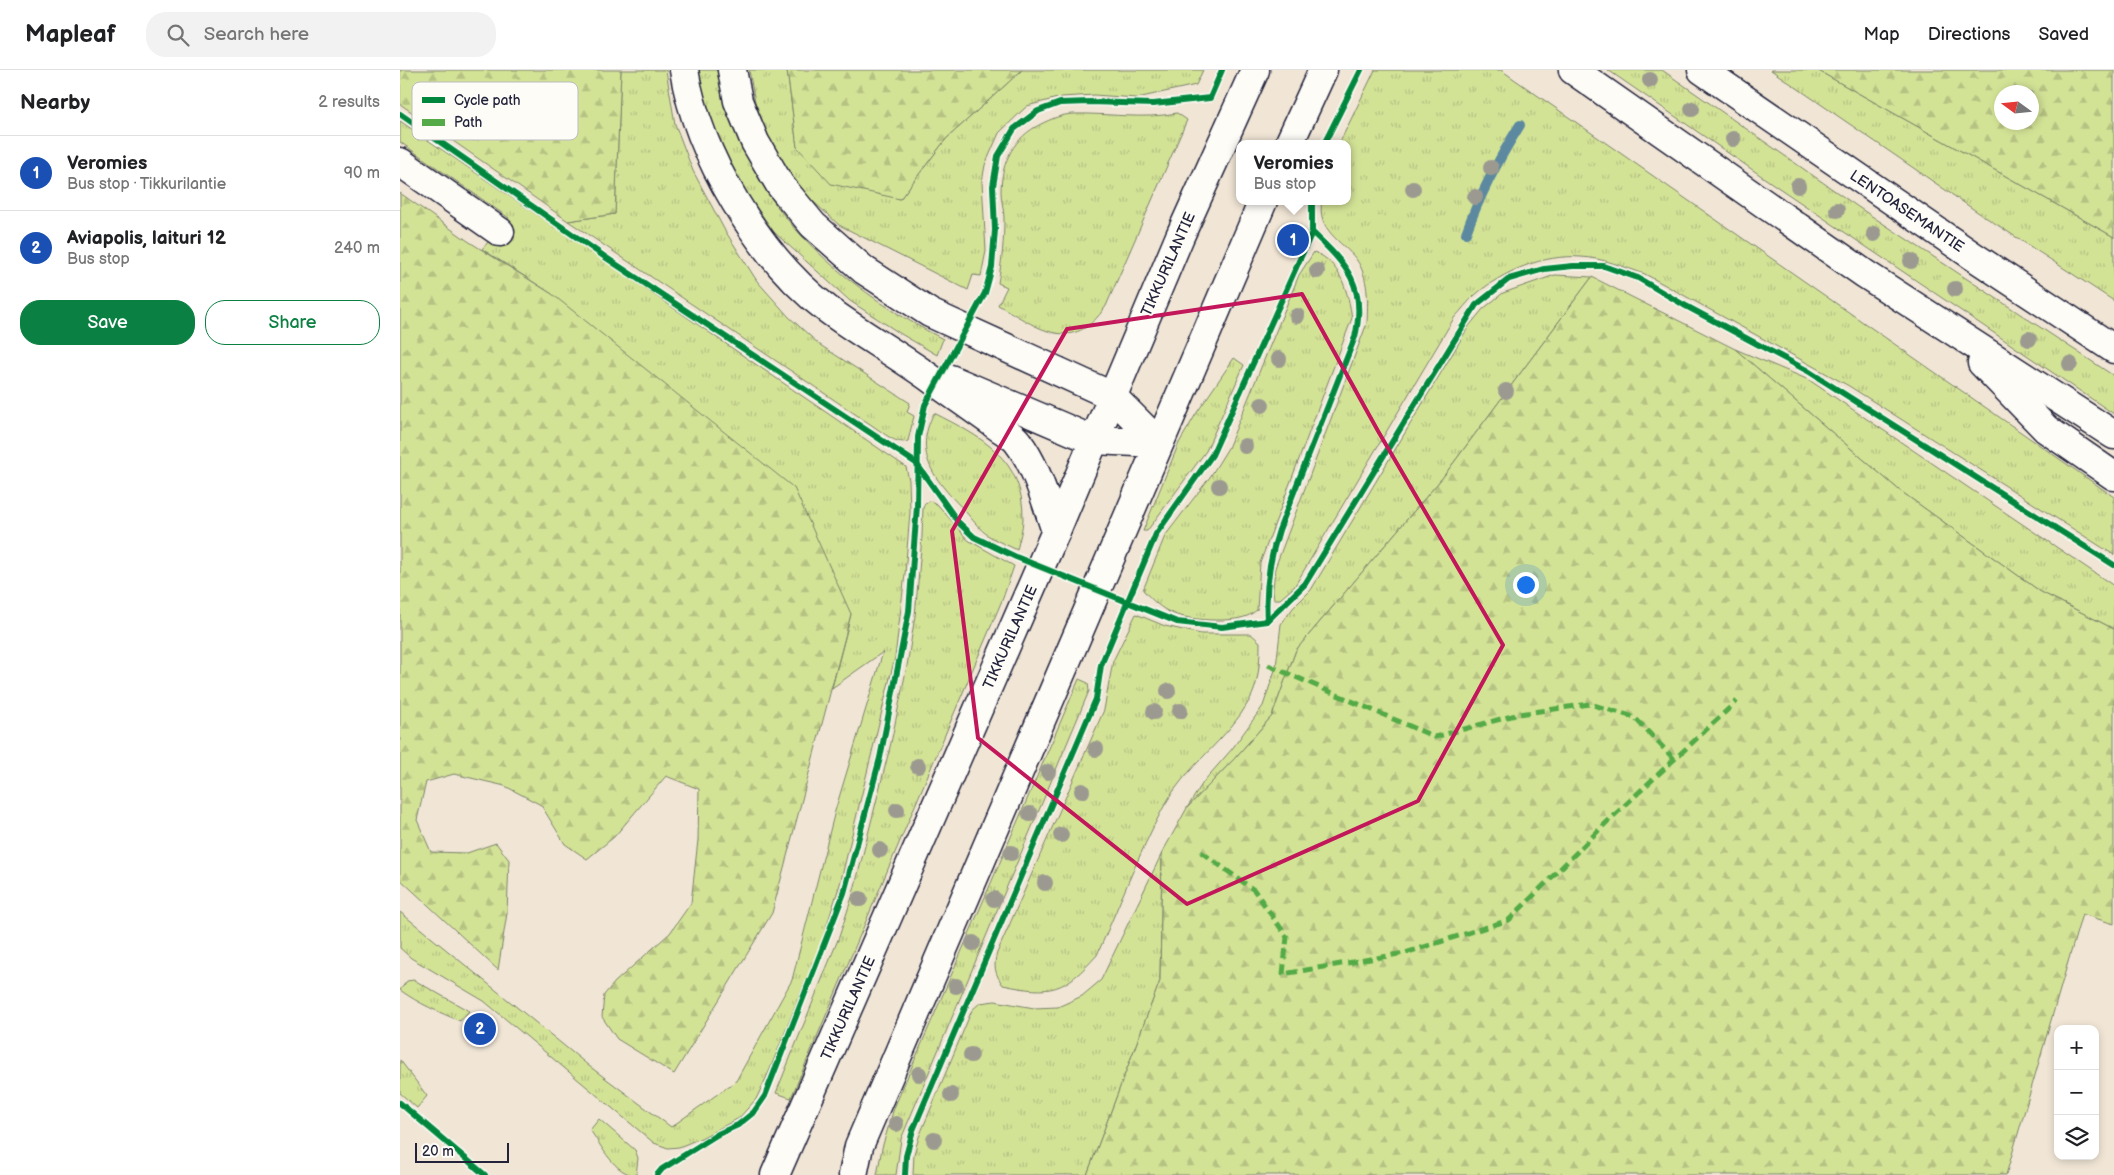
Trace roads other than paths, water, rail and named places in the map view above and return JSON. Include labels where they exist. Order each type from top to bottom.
[{"type":"main road","points":[[684,70],[688,92],[709,152],[736,202],[768,248],[800,285],[827,309],[876,343],[906,360],[1093,440],[1159,443]]},
{"type":"main road","points":[[732,70],[738,101],[754,142],[780,184],[813,225],[864,270],[930,314],[1112,396],[1159,443]]},
{"type":"main road","name":"TIKKURILANTIE","points":[[775,1175],[1056,531],[1176,245],[1255,70]]},
{"type":"main road","points":[[1291,140],[1323,70]]},
{"type":"main road","points":[[1573,70],[1865,274],[2114,435]]},
{"type":"main road","name":"LENTOASEMANTIE","points":[[1702,70],[1973,256],[2114,349]]},
{"type":"main road","points":[[400,162],[500,232]]},
{"type":"main road","points":[[854,1175],[859,1146],[1261,205]]},
{"type":"main road","points":[[1949,329],[2046,429],[2114,476]]},
{"type":"main road","points":[[906,360],[1015,440],[1033,465],[1056,531]]},
{"type":"waterway","points":[[1466,233],[1490,178],[1520,125]]},
{"type":"place","name":"Veromies","points":[[1293,240]]},
{"type":"place","name":"Aviapolis, laituri 12","points":[[480,1029]]}]
